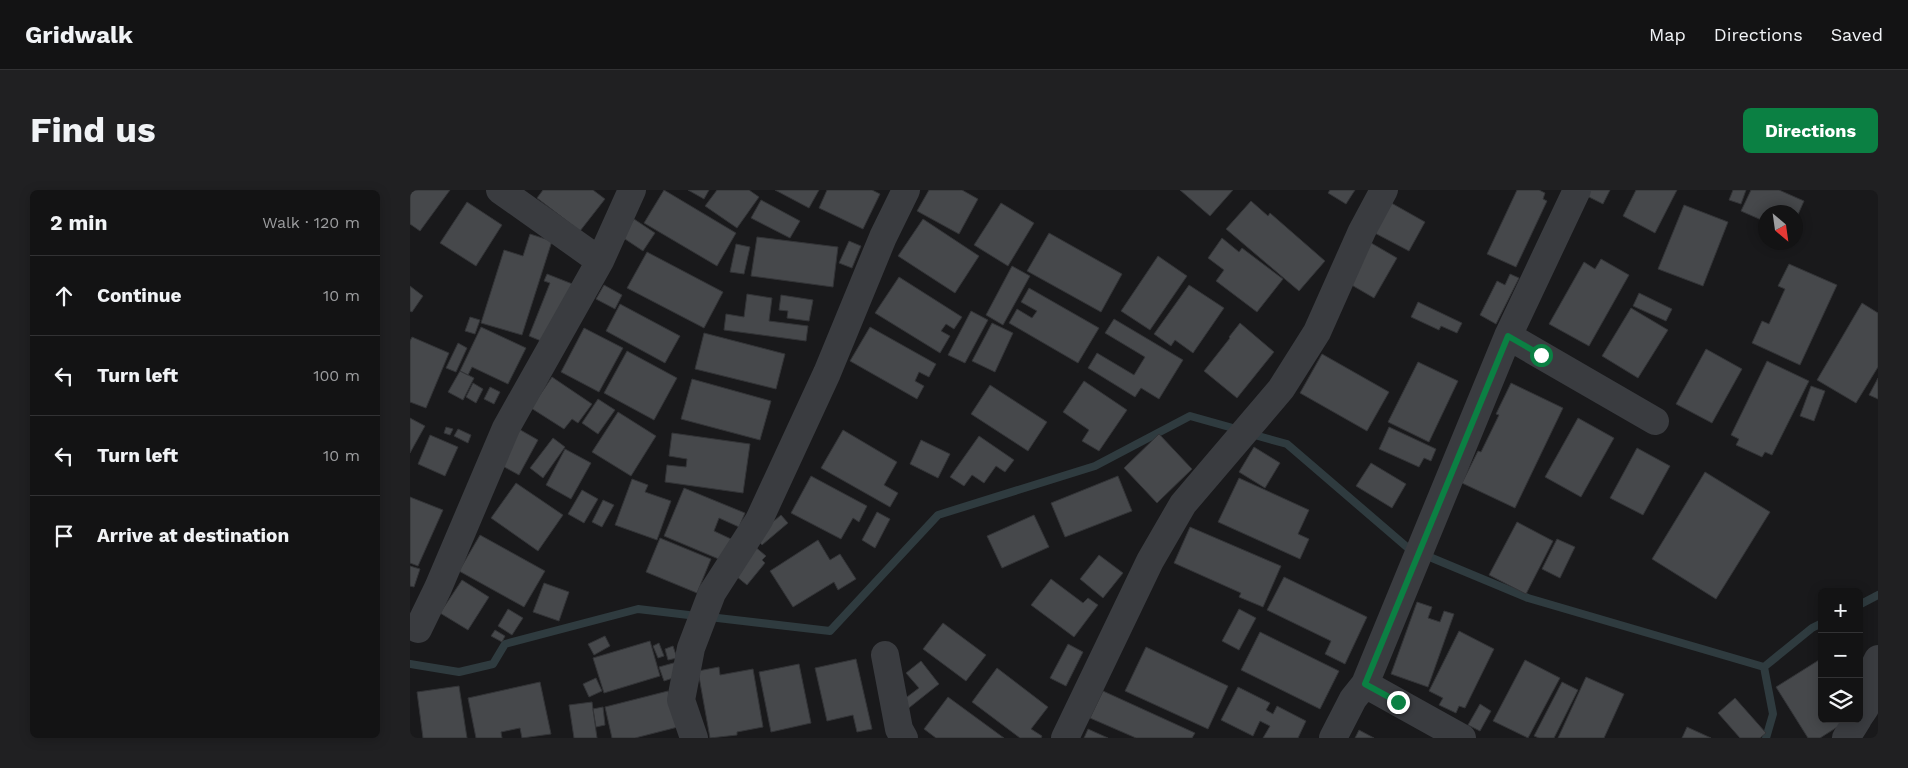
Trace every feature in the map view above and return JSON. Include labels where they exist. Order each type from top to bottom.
[{"type":"street","points":[[500,190],[600,261]]},
{"type":"street","points":[[418,629],[438,588],[506,428],[600,261],[632,190]]},
{"type":"street","points":[[694,738],[681,700],[691,648],[712,593],[759,520],[827,373],[883,237],[906,190]]},
{"type":"street","points":[[1065,738],[1150,561],[1183,504],[1280,389],[1312,340],[1362,231],[1384,190]]},
{"type":"street","points":[[1333,738],[1353,699],[1365,684],[1508,336],[1578,190]]},
{"type":"street","points":[[1508,336],[1655,421]]},
{"type":"street","points":[[885,655],[899,729],[904,738]]},
{"type":"street","points":[[1863,711],[1878,659]]},
{"type":"street","points":[[1365,684],[1462,738]]},
{"type":"street","points":[[1846,738],[1856,723]]},
{"type":"building","points":[[410,190],[450,190],[420,231],[410,224]]},
{"type":"building","points":[[543,190],[593,190],[605,199],[580,231],[537,198]]},
{"type":"building","points":[[664,190],[736,233],[717,266],[644,223]]},
{"type":"building","points":[[688,190],[709,190],[704,199]]},
{"type":"building","points":[[717,190],[749,190],[759,197],[737,228],[705,206]]},
{"type":"building","points":[[775,190],[819,190],[809,208]]},
{"type":"building","points":[[827,190],[872,190],[880,194],[863,229],[819,208]]},
{"type":"building","points":[[929,190],[962,190],[978,199],[959,234],[917,211]]},
{"type":"building","points":[[1180,190],[1233,190],[1210,216]]},
{"type":"building","points":[[1330,190],[1355,190],[1346,204],[1328,193]]},
{"type":"building","points":[[1517,190],[1539,190],[1545,193],[1543,199],[1547,201],[1516,267],[1487,254]]},
{"type":"building","points":[[1590,190],[1610,190],[1603,204],[1587,196]]},
{"type":"building","points":[[1636,190],[1677,190],[1655,233],[1623,216]]},
{"type":"building","points":[[1733,190],[1746,190],[1741,204],[1729,200]]},
{"type":"building","points":[[1751,190],[1779,190],[1804,201],[1802,205],[1758,205],[1758,218],[1741,211]]},
{"type":"building","points":[[761,200],[800,221],[790,238],[751,218]]},
{"type":"building","points":[[1386,200],[1425,222],[1409,251],[1369,230]]},
{"type":"building","points":[[1251,201],[1268,216],[1270,213],[1325,261],[1299,291],[1226,229]]},
{"type":"building","points":[[467,202],[502,225],[476,266],[440,243]]},
{"type":"building","points":[[1001,203],[1034,223],[1008,266],[974,245]]},
{"type":"building","points":[[1684,205],[1728,222],[1703,286],[1658,269]]},
{"type":"building","points":[[634,219],[655,233],[643,251],[622,237]]},
{"type":"building","points":[[923,219],[979,256],[955,293],[898,256]]},
{"type":"building","points":[[1049,233],[1122,274],[1101,312],[1027,271]]},
{"type":"building","points":[[530,234],[552,241],[522,335],[481,323],[504,250],[523,256]]},
{"type":"building","points":[[757,237],[838,247],[833,287],[751,276]]},
{"type":"building","points":[[1222,238],[1239,252],[1242,248],[1283,279],[1257,312],[1216,281],[1224,270],[1208,258]]},
{"type":"building","points":[[1366,240],[1397,258],[1374,298],[1343,280]]},
{"type":"building","points":[[849,241],[861,246],[852,268],[839,263]]},
{"type":"building","points":[[736,244],[750,247],[744,274],[730,272]]},
{"type":"building","points":[[647,252],[723,292],[704,328],[627,288]]},
{"type":"building","points":[[1158,256],[1187,276],[1150,330],[1121,311]]},
{"type":"building","points":[[1601,259],[1629,275],[1589,346],[1549,324],[1584,262],[1595,269]]},
{"type":"building","points":[[1789,264],[1837,285],[1800,365],[1752,343],[1762,321],[1769,324],[1785,289],[1778,286]]},
{"type":"building","points":[[1012,266],[1030,276],[1003,325],[986,315]]},
{"type":"building","points":[[547,274],[575,285],[551,345],[529,336],[550,283],[544,281]]},
{"type":"building","points":[[1510,274],[1519,278],[1496,324],[1480,315],[1497,281],[1505,285]]},
{"type":"building","points":[[899,277],[962,317],[954,329],[946,324],[941,331],[950,336],[940,353],[875,313]]},
{"type":"building","points":[[604,285],[622,295],[615,309],[596,299]]},
{"type":"building","points":[[1189,285],[1224,308],[1193,353],[1175,340],[1171,346],[1154,334]]},
{"type":"building","points":[[410,286],[423,296],[412,312],[410,311]]},
{"type":"building","points":[[1029,288],[1099,328],[1078,363],[1009,323],[1017,309],[1032,318],[1037,311],[1021,302]]},
{"type":"building","points":[[1639,293],[1672,309],[1666,321],[1633,306]]},
{"type":"building","points":[[747,294],[772,298],[769,321],[808,326],[806,341],[724,330],[726,314],[744,317]]},
{"type":"building","points":[[781,295],[813,300],[809,321],[787,318],[788,311],[779,310]]},
{"type":"building","points":[[1418,302],[1462,323],[1457,333],[1441,326],[1439,330],[1411,317]]},
{"type":"building","points":[[1862,303],[1878,313],[1878,367],[1856,403],[1817,380]]},
{"type":"building","points":[[620,304],[680,336],[665,363],[606,331]]},
{"type":"building","points":[[1631,308],[1668,330],[1638,378],[1602,356]]},
{"type":"building","points":[[971,311],[988,320],[965,363],[948,355]]},
{"type":"building","points":[[470,317],[480,320],[475,334],[465,331]]},
{"type":"building","points":[[1114,319],[1183,360],[1159,399],[1141,388],[1135,397],[1088,368],[1097,353],[1134,375],[1145,357],[1105,333]]},
{"type":"building","points":[[992,323],[1013,333],[995,372],[972,361]]},
{"type":"building","points":[[1240,323],[1274,352],[1237,398],[1204,371]]},
{"type":"building","points":[[481,327],[526,348],[508,384],[472,367],[468,375],[460,371]]},
{"type":"building","points":[[870,327],[936,364],[929,377],[919,372],[915,381],[924,386],[917,399],[850,361]]},
{"type":"building","points":[[584,328],[623,348],[599,392],[561,372]]},
{"type":"building","points":[[704,333],[785,354],[776,389],[695,369]]},
{"type":"building","points":[[412,337],[449,353],[426,408],[410,402],[410,341]]},
{"type":"building","points":[[458,343],[467,348],[456,372],[446,368]]},
{"type":"building","points":[[1706,349],[1742,369],[1712,423],[1676,404]]},
{"type":"building","points":[[627,351],[677,378],[654,420],[604,393]]},
{"type":"building","points":[[1322,354],[1389,392],[1367,431],[1300,393]]},
{"type":"building","points":[[1767,361],[1809,381],[1772,455],[1765,452],[1762,457],[1736,445],[1739,439],[1731,435]]},
{"type":"building","points":[[1418,362],[1458,381],[1429,442],[1388,422]]},
{"type":"building","points":[[460,371],[474,378],[463,400],[448,392]]},
{"type":"building","points":[[552,377],[592,404],[578,423],[572,419],[564,429],[531,408]]},
{"type":"building","points":[[1878,378],[1878,399],[1869,395]]},
{"type":"building","points":[[692,379],[771,401],[760,440],[681,419]]},
{"type":"building","points":[[1084,381],[1127,410],[1099,451],[1082,441],[1089,430],[1063,412]]},
{"type":"building","points":[[473,383],[483,389],[476,403],[466,397]]},
{"type":"building","points":[[1511,383],[1563,408],[1515,508],[1462,483],[1478,451],[1481,452],[1499,415],[1496,414]]},
{"type":"building","points":[[990,385],[1047,422],[1028,451],[971,414]]},
{"type":"building","points":[[1811,386],[1825,391],[1814,421],[1800,416]]},
{"type":"building","points":[[490,387],[500,392],[494,404],[484,399]]},
{"type":"building","points":[[598,399],[615,410],[598,434],[582,423]]},
{"type":"building","points":[[618,412],[656,436],[631,476],[592,452]]},
{"type":"building","points":[[410,418],[425,426],[410,453]]},
{"type":"building","points":[[1578,418],[1614,438],[1581,497],[1545,477]]},
{"type":"building","points":[[446,427],[453,429],[450,435],[444,433]]},
{"type":"building","points":[[1389,427],[1436,449],[1431,461],[1424,458],[1419,467],[1379,449]]},
{"type":"building","points":[[517,428],[538,440],[519,475],[497,463]]},
{"type":"building","points":[[458,429],[471,435],[468,443],[454,436]]},
{"type":"building","points":[[843,430],[897,462],[884,485],[898,493],[890,507],[821,468]]},
{"type":"building","points":[[672,433],[750,444],[743,493],[665,482],[667,465],[686,467],[687,459],[669,456]]},
{"type":"building","points":[[1159,434],[1192,469],[1157,503],[1124,468]]},
{"type":"building","points":[[430,435],[458,447],[445,476],[418,464]]},
{"type":"building","points":[[979,436],[1014,460],[1005,472],[996,466],[984,483],[972,475],[964,486],[950,477]]},
{"type":"building","points":[[553,438],[565,447],[543,478],[530,468]]},
{"type":"building","points":[[921,440],[950,454],[938,478],[910,464]]},
{"type":"building","points":[[1254,447],[1280,463],[1265,488],[1239,472]]},
{"type":"building","points":[[1637,448],[1670,466],[1643,515],[1610,498]]},
{"type":"building","points":[[565,449],[591,463],[571,499],[546,485]]},
{"type":"building","points":[[1371,463],[1406,484],[1392,508],[1356,486]]},
{"type":"building","points":[[1705,472],[1770,512],[1716,599],[1652,559]]},
{"type":"building","points":[[811,476],[867,506],[859,522],[853,518],[841,539],[791,513]]},
{"type":"building","points":[[1118,476],[1132,511],[1065,537],[1051,503]]},
{"type":"building","points":[[1239,478],[1309,510],[1298,534],[1309,539],[1300,559],[1218,522]]},
{"type":"building","points":[[632,479],[648,485],[645,492],[671,501],[657,540],[615,525]]},
{"type":"building","points":[[516,483],[563,515],[538,551],[491,518]]},
{"type":"building","points":[[684,488],[745,513],[739,527],[719,518],[714,531],[731,539],[721,560],[664,536]]},
{"type":"building","points":[[582,490],[598,499],[584,523],[568,514]]},
{"type":"building","points":[[410,497],[443,510],[418,566],[410,563]]},
{"type":"building","points":[[603,500],[614,505],[602,527],[592,522]]},
{"type":"building","points":[[877,512],[890,519],[875,548],[862,540]]},
{"type":"building","points":[[781,515],[788,523],[762,545],[755,537]]},
{"type":"building","points":[[1034,515],[1049,547],[1002,568],[987,536]]},
{"type":"building","points":[[1517,522],[1553,541],[1526,594],[1489,575]]},
{"type":"building","points":[[1190,527],[1281,566],[1263,607],[1239,597],[1241,593],[1174,563]]},
{"type":"building","points":[[480,535],[545,571],[524,607],[459,571]]},
{"type":"building","points":[[660,538],[711,559],[697,593],[646,572]]},
{"type":"building","points":[[1557,539],[1575,547],[1560,578],[1542,569]]},
{"type":"building","points":[[818,540],[830,560],[840,554],[856,579],[838,590],[834,582],[793,607],[770,571]]},
{"type":"building","points":[[753,545],[766,556],[762,560],[765,563],[747,585],[731,572]]},
{"type":"building","points":[[1099,555],[1123,573],[1103,598],[1080,579]]},
{"type":"building","points":[[410,566],[420,569],[414,587],[410,586]]},
{"type":"building","points":[[1284,577],[1367,617],[1345,664],[1325,654],[1331,641],[1267,610]]},
{"type":"building","points":[[1051,579],[1083,603],[1088,598],[1098,605],[1074,637],[1031,605]]},
{"type":"building","points":[[462,580],[489,597],[468,630],[440,613]]},
{"type":"building","points":[[544,583],[569,592],[559,621],[533,612]]},
{"type":"building","points":[[1417,602],[1432,607],[1428,618],[1440,622],[1444,611],[1454,614],[1428,687],[1391,674]]},
{"type":"building","points":[[508,609],[523,618],[512,635],[498,626]]},
{"type":"building","points":[[1239,609],[1256,618],[1239,650],[1222,641]]},
{"type":"building","points":[[943,623],[986,655],[966,681],[923,649]]},
{"type":"building","points":[[495,630],[505,636],[502,642],[491,636]]},
{"type":"building","points":[[1459,631],[1494,649],[1465,708],[1459,706],[1456,713],[1439,705],[1443,698],[1429,691]]},
{"type":"building","points":[[1260,632],[1339,671],[1320,709],[1241,670]]},
{"type":"building","points":[[605,636],[610,646],[594,655],[588,644]]},
{"type":"building","points":[[650,641],[660,676],[604,693],[593,658]]},
{"type":"building","points":[[659,643],[664,656],[658,658],[653,646]]},
{"type":"building","points":[[1068,644],[1083,652],[1066,686],[1050,678]]},
{"type":"building","points":[[673,646],[677,658],[668,660],[665,649]]},
{"type":"building","points":[[1146,647],[1228,686],[1208,729],[1125,691]]},
{"type":"building","points":[[856,659],[872,729],[857,732],[853,715],[827,721],[815,668]]},
{"type":"building","points":[[1525,660],[1560,678],[1528,738],[1493,721]]},
{"type":"building","points":[[921,661],[939,684],[905,711],[899,703],[919,688],[906,673]]},
{"type":"building","points":[[1818,661],[1818,723],[1844,723],[1820,738],[1808,738],[1776,687]]},
{"type":"building","points":[[677,662],[682,675],[664,681],[659,667]]},
{"type":"building","points":[[799,664],[811,723],[771,732],[759,672]]},
{"type":"building","points":[[719,667],[720,675],[753,669],[763,727],[737,732],[737,735],[710,738],[698,671]]},
{"type":"building","points":[[997,668],[1048,707],[1031,729],[1042,736],[1041,738],[1020,738],[972,702]]},
{"type":"building","points":[[1586,677],[1624,694],[1604,738],[1558,738]]},
{"type":"building","points":[[596,678],[602,691],[589,697],[583,684]]},
{"type":"building","points":[[540,682],[551,734],[522,738],[520,728],[501,732],[502,738],[476,738],[468,698]]},
{"type":"building","points":[[1562,682],[1578,690],[1554,738],[1534,736]]},
{"type":"building","points":[[459,686],[467,738],[423,738],[417,692]]},
{"type":"building","points":[[1238,687],[1270,703],[1266,710],[1273,714],[1277,706],[1306,721],[1298,738],[1263,738],[1270,726],[1260,721],[1253,736],[1221,720]]},
{"type":"building","points":[[668,691],[678,727],[635,738],[612,738],[605,707]]},
{"type":"building","points":[[1103,691],[1195,733],[1192,738],[1136,738],[1090,718]]},
{"type":"building","points":[[948,697],[1004,738],[936,738],[924,729]]},
{"type":"building","points":[[1735,698],[1766,733],[1760,738],[1740,738],[1718,713]]},
{"type":"building","points":[[592,702],[597,738],[574,738],[569,705]]},
{"type":"building","points":[[1480,704],[1491,711],[1480,731],[1468,725]]},
{"type":"building","points":[[603,707],[605,725],[596,727],[593,709]]},
{"type":"building","points":[[1687,727],[1711,738],[1682,738]]},
{"type":"building","points":[[1088,729],[1108,738],[1084,738]]},
{"type":"building","points":[[1359,730],[1374,738],[1355,738]]},
{"type":"waterway","points":[[709,617],[830,631],[938,515],[1095,466],[1190,416],[1240,430]]},
{"type":"waterway","points":[[1251,434],[1287,444],[1408,548],[1528,598],[1764,667]]},
{"type":"waterway","points":[[1863,603],[1878,595]]},
{"type":"waterway","points":[[410,664],[459,672],[493,664],[505,644],[638,609],[697,616]]},
{"type":"waterway","points":[[1766,738],[1773,714],[1764,667],[1818,625]]},
{"type":"route","points":[[1398,702],[1365,684],[1508,336],[1541,355]]}]
